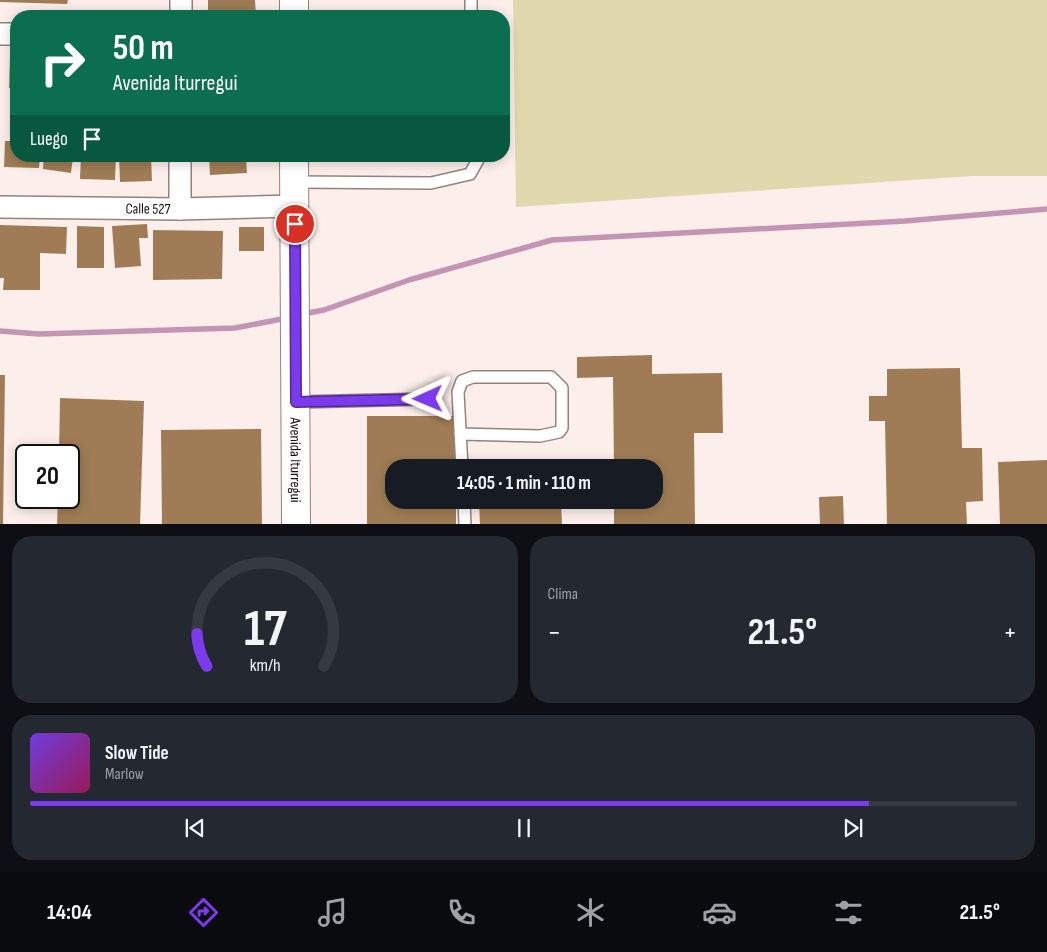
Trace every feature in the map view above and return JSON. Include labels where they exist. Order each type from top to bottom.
[{"type":"street","points":[[180,162],[180,209]]},
{"type":"street","name":"Calle 527","points":[[0,207],[180,209],[294,181]]},
{"type":"street","name":"Avenida Iturregui","points":[[294,181],[296,524]]},
{"type":"lane","points":[[294,181],[431,183],[470,174],[477,162]]},
{"type":"lane","points":[[460,434],[540,436],[559,432],[562,428],[562,388],[551,377],[473,378],[462,382],[458,392],[460,434],[461,459]]},
{"type":"lane","points":[[296,402],[428,399]]},
{"type":"lane","points":[[464,509],[465,524]]},
{"type":"shaded area","points":[[513,0],[1047,0],[1047,176],[972,176],[516,207]]},
{"type":"building","points":[[0,0],[68,0],[67,4],[0,2]]},
{"type":"building","points":[[208,0],[255,0],[256,10],[208,10]]},
{"type":"building","points":[[5,141],[10,141],[10,162],[40,162],[39,168],[4,167]]},
{"type":"building","points":[[44,162],[72,162],[71,173],[43,169]]},
{"type":"building","points":[[81,162],[116,162],[115,180],[80,179]]},
{"type":"building","points":[[119,162],[151,162],[152,181],[120,182]]},
{"type":"building","points":[[209,162],[246,162],[247,173],[210,175]]},
{"type":"building","points":[[147,224],[148,238],[139,238],[141,266],[115,268],[112,226]]},
{"type":"building","points":[[0,225],[67,227],[66,254],[40,253],[40,290],[3,290],[4,278],[0,278]]},
{"type":"building","points":[[77,226],[104,227],[104,268],[77,268]]},
{"type":"building","points":[[239,227],[264,227],[264,251],[239,251]]},
{"type":"building","points":[[153,230],[223,231],[222,279],[153,280]]},
{"type":"building","points":[[652,355],[652,374],[722,373],[723,433],[694,433],[695,524],[614,524],[614,509],[663,509],[663,459],[614,459],[613,377],[577,378],[577,357]]},
{"type":"building","points":[[960,368],[962,448],[982,448],[983,501],[966,502],[967,524],[887,524],[885,421],[869,421],[869,396],[887,396],[887,369]]},
{"type":"building","points":[[0,375],[5,375],[3,524],[0,524]]},
{"type":"building","points":[[60,398],[144,401],[140,524],[57,524],[58,509],[80,509],[80,444],[59,444]]},
{"type":"building","points":[[367,416],[457,416],[456,459],[385,459],[385,509],[456,509],[456,524],[367,524]]},
{"type":"building","points":[[261,429],[262,524],[162,524],[161,430]]},
{"type":"building","points":[[1047,460],[1047,524],[1000,524],[998,462]]},
{"type":"building","points":[[843,496],[844,524],[820,524],[819,497]]},
{"type":"building","points":[[479,509],[561,509],[562,524],[480,524]]},
{"type":"waterway","points":[[303,314],[324,310],[409,280],[552,240],[905,221],[1047,209]]},
{"type":"waterway","points":[[0,331],[39,334],[235,328],[287,318]]},
{"type":"route","points":[[295,224],[296,402],[428,399]]}]
